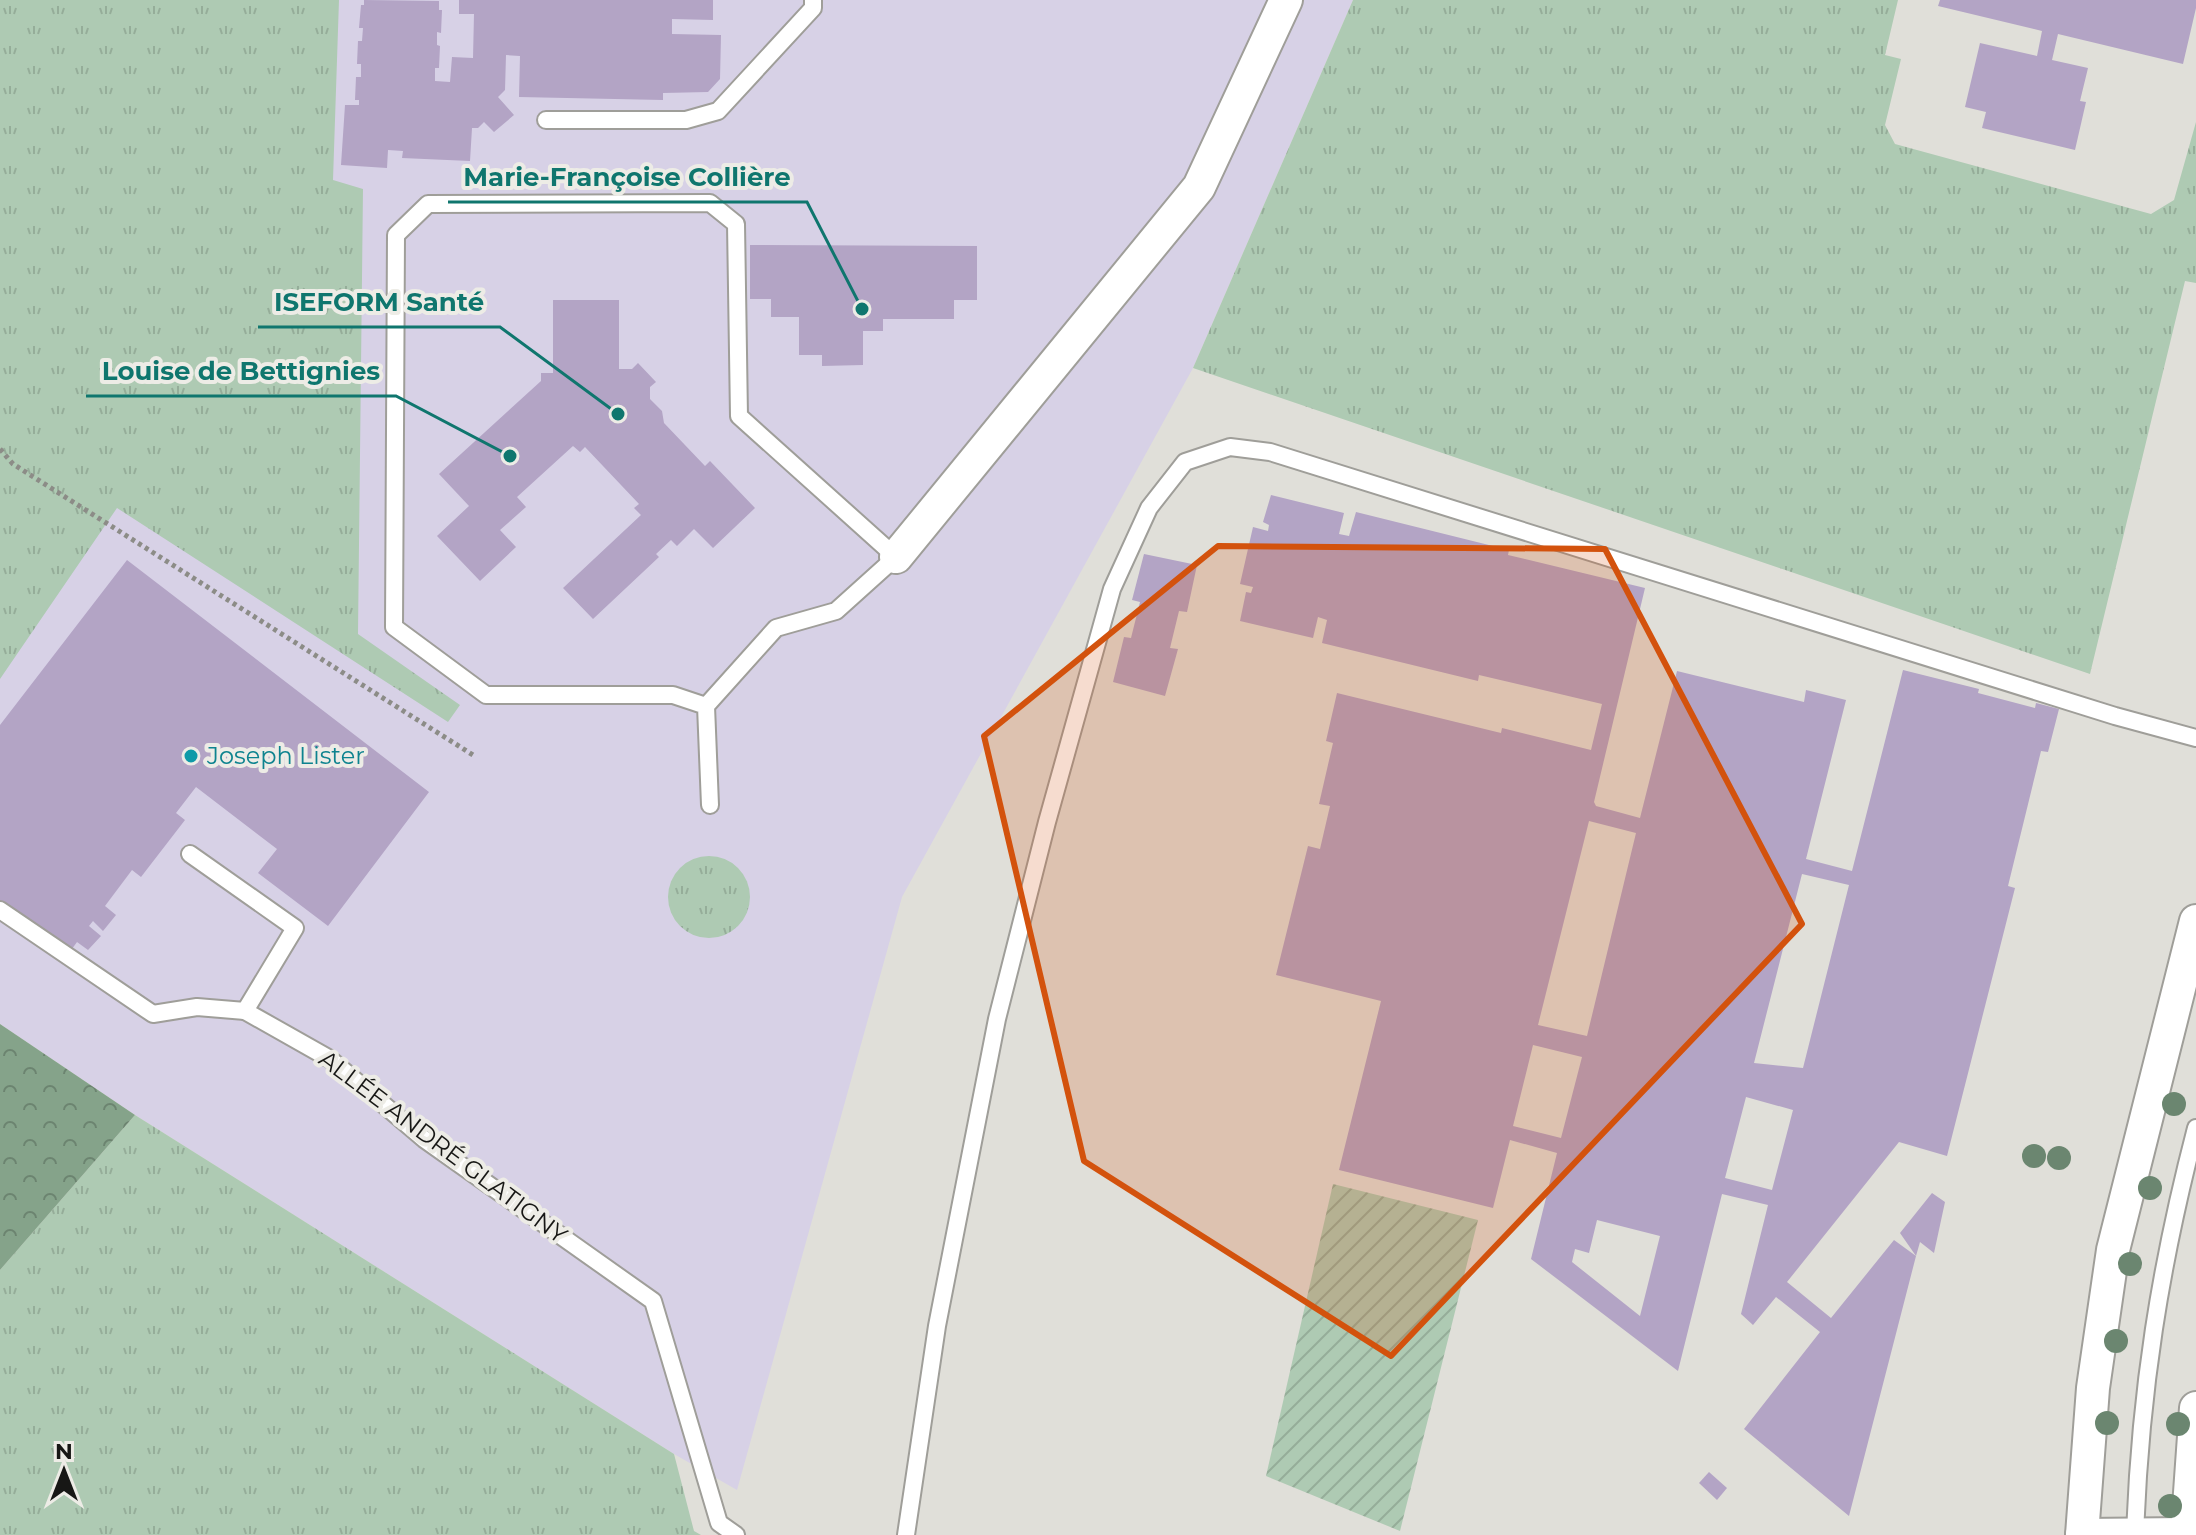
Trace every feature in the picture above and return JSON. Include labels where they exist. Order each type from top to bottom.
[{"type":"street","points":[[896,557],[1199,187],[1286,0]]},
{"type":"street","points":[[2196,921],[2113,1250],[2093,1388],[2082,1535],[2187,1534],[2196,1408]]},
{"type":"lane","points":[[546,120],[686,120],[718,111],[813,8],[813,0]]},
{"type":"lane","points":[[706,706],[673,695],[486,695],[394,627],[396,235],[428,204],[710,203],[736,224],[739,416],[896,557],[836,611],[776,628],[706,706],[710,805]]},
{"type":"lane","points":[[906,1535],[937,1326],[989,1058],[1047,822],[1112,589],[1149,508],[1185,462],[1230,447],[1270,452],[2115,716],[2196,738]]},
{"type":"lane","points":[[0,910],[153,1014],[197,1007],[245,1011],[295,928],[190,854]]},
{"type":"lane","name":"ALLÉE ANDRÉ GLATIGNY","points":[[245,1011],[330,1059],[424,1139],[653,1301],[719,1523],[736,1535]]},
{"type":"lane","points":[[2135,1535],[2142,1411],[2152,1330],[2175,1213],[2196,1128]]},
{"type":"path","points":[[0,449],[13,464],[473,755]]},
{"type":"highlighted area","points":[[1218,546],[1605,549],[1802,924],[1391,1356],[1084,1161],[984,736]]},
{"type":"shaded area","points":[[0,0],[1353,0],[1193,368],[902,897],[737,1490],[674,1454],[135,1115],[0,1024]]},
{"type":"green space","points":[[0,0],[339,0],[333,180],[363,189],[358,634],[460,705],[448,722],[117,508],[0,679]]},
{"type":"green space","points":[[1353,0],[1898,0],[1885,55],[1901,59],[1885,125],[1895,144],[2151,214],[2174,200],[2196,122],[2196,283],[2185,281],[2090,674],[1193,368]]},
{"type":"green space","points":[[709,856],[725,860],[738,868],[746,881],[750,897],[746,913],[738,926],[725,934],[709,938],[693,934],[680,926],[672,913],[668,897],[672,881],[680,868],[693,860]]},
{"type":"green space","points":[[0,1024],[135,1115],[0,1270]]},
{"type":"green space","points":[[135,1115],[674,1454],[694,1531],[701,1535],[0,1535],[0,1270]]},
{"type":"green space","points":[[1333,1184],[1478,1220],[1400,1531],[1266,1476]]},
{"type":"building","points":[[364,0],[439,1],[439,10],[442,10],[441,33],[437,32],[437,45],[440,46],[435,81],[450,82],[452,57],[473,58],[474,14],[459,14],[459,0],[713,0],[713,20],[672,19],[672,34],[721,35],[720,79],[708,92],[663,93],[663,100],[519,97],[520,56],[506,55],[505,90],[498,97],[514,115],[494,132],[484,122],[478,128],[472,128],[470,161],[402,158],[403,151],[388,150],[387,168],[341,165],[345,105],[359,105],[359,100],[355,100],[356,77],[361,77],[361,64],[357,64],[358,41],[362,41],[363,28],[359,28]]},
{"type":"building","points":[[1940,0],[2196,0],[2196,8],[2183,64],[2058,34],[2052,60],[2088,68],[2080,101],[2086,102],[2075,150],[1982,128],[1986,112],[1965,107],[1980,43],[2037,56],[2042,31],[1938,6]]},
{"type":"building","points":[[750,245],[977,246],[977,300],[954,300],[954,319],[883,319],[883,331],[863,331],[863,365],[822,366],[822,355],[799,355],[799,317],[771,317],[771,299],[750,299]]},
{"type":"building","points":[[553,300],[619,300],[619,369],[632,369],[638,363],[656,382],[650,387],[650,399],[662,411],[664,423],[705,466],[710,461],[755,508],[713,548],[694,529],[677,546],[671,540],[656,554],[659,557],[593,619],[563,588],[641,515],[634,508],[639,504],[585,447],[580,452],[573,446],[517,497],[526,507],[500,530],[516,547],[480,581],[437,536],[469,506],[439,474],[541,381],[541,373],[553,373]]},
{"type":"building","points":[[1271,495],[1344,513],[1339,534],[1349,536],[1356,512],[1509,550],[1508,555],[1645,588],[1594,802],[1596,806],[1640,818],[1677,671],[1804,702],[1806,690],[1846,700],[1806,859],[1852,871],[1903,670],[1979,689],[1978,693],[2035,708],[2036,703],[2059,709],[2048,752],[2041,751],[2008,886],[2015,888],[1947,1156],[1899,1142],[1787,1282],[1831,1318],[1894,1240],[1916,1256],[1849,1516],[1744,1429],[1820,1332],[1776,1297],[1753,1325],[1741,1314],[1768,1205],[1722,1194],[1678,1371],[1531,1259],[1557,1153],[1510,1140],[1493,1208],[1339,1170],[1381,1001],[1276,975],[1308,846],[1320,849],[1330,806],[1319,804],[1333,743],[1326,741],[1337,693],[1501,733],[1502,728],[1591,750],[1602,704],[1479,675],[1478,681],[1322,643],[1327,620],[1318,617],[1313,638],[1240,621],[1246,592],[1251,593],[1253,587],[1240,584],[1253,527],[1268,531],[1269,525],[1263,522]],"holes":[[[1589,821],[1636,833],[1587,1036],[1538,1025]],[[1802,874],[1849,885],[1803,1068],[1754,1063]],[[1533,1045],[1582,1057],[1561,1138],[1513,1126]],[[1746,1097],[1793,1110],[1772,1190],[1725,1178]],[[1597,1220],[1660,1236],[1640,1316],[1572,1262],[1575,1249],[1589,1253]]]},
{"type":"building","points":[[1144,554],[1197,565],[1187,612],[1179,611],[1170,648],[1178,649],[1165,696],[1113,682],[1124,637],[1131,638],[1140,602],[1132,600]]},
{"type":"building","name":"Joseph Lister","points":[[127,560],[429,792],[328,926],[258,873],[277,849],[196,787],[176,813],[185,820],[141,877],[132,870],[105,906],[116,915],[103,931],[93,921],[89,926],[101,936],[88,950],[77,942],[69,953],[0,900],[0,725]]},
{"type":"building","points":[[1932,1193],[1945,1202],[1934,1253],[1920,1242],[1916,1256],[1900,1233]]},
{"type":"building","points":[[1709,1472],[1727,1488],[1717,1500],[1699,1483]]},
{"type":"place","name":"Marie-Françoise Collière","points":[[862,309]]},
{"type":"place","name":"ISEFORM Santé","points":[[618,414]]},
{"type":"place","name":"Louise de Bettignies","points":[[510,456]]},
{"type":"place","name":"Joseph Lister","points":[[191,756]]}]
